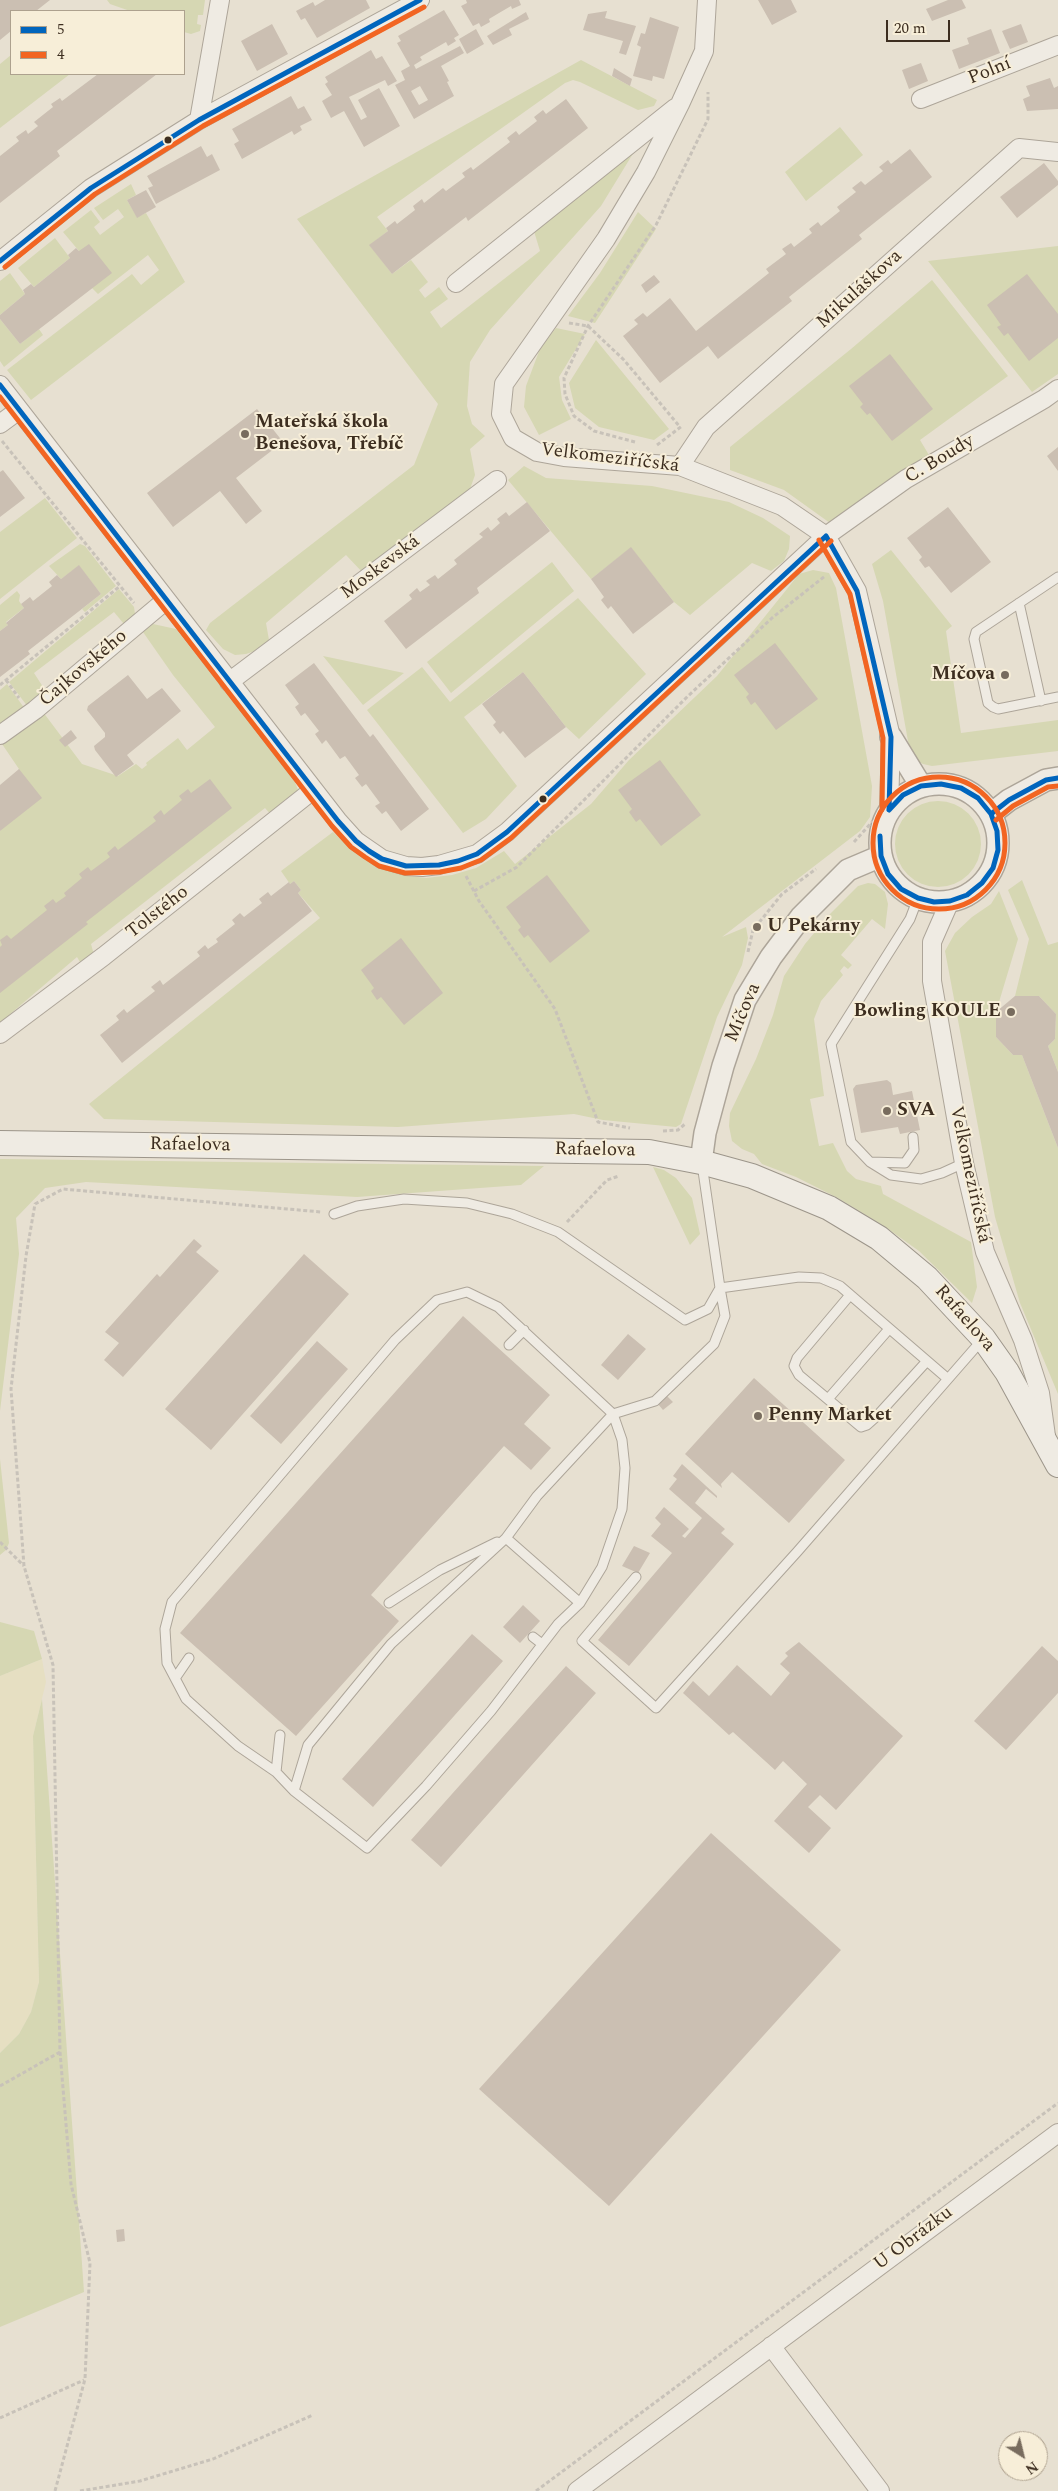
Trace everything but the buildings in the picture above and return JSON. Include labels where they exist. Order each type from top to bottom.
[{"type":"main road","name":"Rafaelova","points":[[0,1143],[649,1152],[701,1162],[752,1176],[808,1197],[871,1233],[927,1278],[983,1338],[1007,1372],[1058,1465]]},
{"type":"street","points":[[199,120],[220,0]]},
{"type":"street","points":[[0,260],[91,188],[199,120],[420,0]]},
{"type":"street","name":"Velkomeziříčská","points":[[707,0],[704,51],[680,104],[646,172],[606,240],[504,384],[501,414],[513,438],[537,452],[564,457],[680,466],[782,506],[826,536],[857,591],[890,736],[880,836],[881,856],[888,874],[901,889],[918,898],[934,902],[950,901],[967,895],[982,883],[993,868],[998,850],[997,831],[991,814],[978,798],[961,788],[941,784],[921,786],[904,795],[883,811]]},
{"type":"street","name":"Polní","points":[[921,100],[1058,45]]},
{"type":"street","name":"Velkomeziříčská","points":[[456,283],[680,104]]},
{"type":"street","name":"Mikuláškova","points":[[680,466],[706,427],[1018,148],[1058,152]]},
{"type":"street","name":"C. Boudy","points":[[0,385],[165,601],[356,841],[382,859],[406,866],[422,867],[458,861],[477,854],[507,832],[826,536],[906,479],[1058,389]]},
{"type":"street","points":[[0,424],[19,410]]},
{"type":"street","name":"Moskevská","points":[[229,682],[497,480]]},
{"type":"street","name":"Čajkovského","points":[[0,735],[35,710],[165,601]]},
{"type":"street","points":[[890,736],[921,786]]},
{"type":"street","points":[[991,814],[1009,800],[1046,780],[1058,778]]},
{"type":"street","name":"Tolstého","points":[[0,1034],[104,956],[314,790]]},
{"type":"street","name":"Míčova","points":[[701,1162],[705,1133],[723,1066],[745,1000],[771,957],[801,917],[848,870],[881,856]]},
{"type":"street","name":"Velkomeziříčská","points":[[950,901],[932,942],[932,982],[964,1163],[985,1252],[1023,1340],[1040,1393],[1047,1444]]},
{"type":"street","name":"U Obrázku","points":[[577,2491],[1058,2133]]},
{"type":"street","points":[[772,2346],[880,2491]]},
{"type":"lane","points":[[1058,577],[976,632],[974,639],[988,703],[998,709],[1058,697]]},
{"type":"lane","points":[[1019,603],[1041,701]]},
{"type":"lane","points":[[918,898],[910,918],[831,1044],[851,1142],[870,1162],[891,1175],[920,1179],[942,1173],[964,1163]]},
{"type":"lane","points":[[870,1162],[905,1163],[914,1150],[913,1137]]},
{"type":"lane","points":[[294,1791],[308,1745],[391,1644],[506,1538],[537,1496],[613,1414],[655,1400],[714,1344],[725,1316],[701,1162]]},
{"type":"lane","points":[[334,1214],[357,1206],[404,1199],[467,1202],[512,1214],[558,1232],[685,1320],[708,1309],[720,1288]]},
{"type":"lane","points":[[720,1288],[799,1277],[821,1278],[840,1286],[948,1379]]},
{"type":"lane","points":[[467,1292],[498,1307],[613,1414],[622,1440],[625,1468],[622,1509],[602,1566],[580,1603],[558,1624],[491,1710],[439,1771],[367,1848],[294,1791],[276,1772],[238,1746],[186,1699],[168,1663],[165,1629],[172,1602],[395,1340],[437,1300],[467,1292]]},
{"type":"lane","points":[[850,1295],[797,1358],[794,1366],[799,1374],[828,1399],[861,1427],[867,1425],[927,1361]]},
{"type":"lane","points":[[828,1399],[889,1329]]},
{"type":"lane","points":[[509,1345],[524,1330]]},
{"type":"lane","points":[[636,1578],[582,1641],[656,1708],[983,1338]]},
{"type":"lane","points":[[389,1603],[440,1570],[506,1538]]},
{"type":"lane","points":[[506,1538],[580,1603]]},
{"type":"lane","points":[[533,1637],[542,1644]]},
{"type":"lane","points":[[176,1677],[190,1658]]},
{"type":"lane","points":[[276,1772],[280,1735]]},
{"type":"path","points":[[638,442],[594,431],[574,416],[565,394],[564,378],[588,326],[656,225],[708,119],[708,90]]},
{"type":"path","points":[[549,319],[588,326],[624,360],[680,427]]},
{"type":"path","points":[[655,447],[687,421]]},
{"type":"path","points":[[0,439],[146,617]]},
{"type":"path","points":[[474,890],[517,867],[688,696],[772,618],[825,575],[830,582]]},
{"type":"path","points":[[0,685],[120,586]]},
{"type":"path","points":[[851,845],[883,811]]},
{"type":"path","points":[[458,861],[474,890],[555,1009],[598,1122],[632,1128]]},
{"type":"path","points":[[746,958],[753,930],[782,894],[820,866]]},
{"type":"path","points":[[649,1152],[650,1132],[678,1130],[685,1125],[688,1116]]},
{"type":"path","points":[[558,1232],[606,1180],[623,1174]]},
{"type":"path","points":[[55,2491],[85,2379],[90,2264],[70,2184],[60,2052],[53,1665],[24,1566],[11,1389],[26,1256],[36,1204],[63,1189],[334,1214]]},
{"type":"path","points":[[0,1542],[24,1566]]},
{"type":"path","points":[[0,2086],[60,2052]]},
{"type":"path","points":[[536,2491],[1058,2103]]},
{"type":"path","points":[[0,2418],[85,2379]]},
{"type":"path","points":[[80,2491],[140,2481],[213,2458],[313,2415]]},
{"type":"shaded area","points":[[42,1659],[46,1682],[33,1736],[39,1982],[31,2012],[19,2034],[0,2053],[0,1676]]},
{"type":"green space","points":[[107,0],[205,0],[203,15],[198,15],[197,24],[201,25],[200,31],[191,34],[185,32],[185,10],[127,10],[110,4]]},
{"type":"green space","points":[[10,56],[10,75],[69,75],[0,128],[0,64]]},
{"type":"green space","points":[[581,60],[657,100],[654,106],[638,110],[580,82],[573,80],[565,83],[377,217],[388,231],[370,245],[392,274],[411,260],[428,282],[419,290],[425,298],[439,287],[448,299],[430,312],[441,328],[540,251],[533,228],[637,147],[601,206],[490,330],[470,362],[467,406],[472,424],[485,436],[470,449],[475,475],[470,489],[459,501],[364,574],[346,555],[266,623],[269,640],[255,651],[235,655],[223,649],[206,630],[210,623],[414,465],[438,404],[297,219]]},
{"type":"green space","points":[[840,127],[863,155],[806,201],[785,172]]},
{"type":"green space","points":[[131,184],[136,195],[127,200],[137,217],[146,213],[185,282],[31,400],[7,370],[132,274],[141,285],[159,270],[148,255],[98,294],[92,288],[79,251],[63,232],[91,210],[100,222],[94,227],[100,235],[124,217],[118,209],[103,220],[94,208]]},
{"type":"green space","points":[[638,212],[656,229],[595,323],[568,316],[600,273]]},
{"type":"green space","points":[[55,238],[70,258],[34,287],[18,268]]},
{"type":"green space","points":[[1058,246],[1058,374],[1032,392],[928,261]]},
{"type":"green space","points":[[10,273],[25,294],[0,315],[0,281]]},
{"type":"green space","points":[[932,280],[1008,376],[920,440],[929,455],[830,523],[784,490],[730,470],[730,447],[851,349]]},
{"type":"green space","points":[[0,319],[20,344],[39,329],[43,335],[4,367],[0,361]]},
{"type":"green space","points":[[556,328],[585,334],[559,377],[562,400],[571,419],[539,435],[524,407],[526,386],[541,346]]},
{"type":"green space","points":[[596,340],[669,429],[654,440],[599,427],[575,408],[569,383]]},
{"type":"green space","points":[[524,466],[546,478],[652,486],[729,502],[763,518],[790,536],[789,549],[784,561],[771,571],[752,563],[690,615],[674,602],[631,548],[591,579],[508,480]]},
{"type":"green space","points":[[45,498],[77,538],[0,599],[0,532]]},
{"type":"green space","points":[[80,544],[85,546],[116,586],[85,612],[82,609],[101,594],[79,566],[61,579],[49,566]]},
{"type":"green space","points":[[891,550],[952,626],[946,631],[961,733],[1058,720],[1058,751],[932,766],[911,758],[883,601],[872,564]]},
{"type":"green space","points":[[552,562],[574,591],[451,693],[427,662]]},
{"type":"green space","points":[[813,570],[829,573],[836,588],[872,786],[870,817],[860,831],[722,937],[746,927],[748,938],[742,965],[717,1017],[681,1124],[676,1127],[603,1120],[574,1114],[398,1127],[104,1119],[89,1104],[320,918],[298,893],[301,890],[294,881],[290,884],[281,871],[333,832],[356,853],[378,867],[408,876],[426,878],[452,875],[476,868],[504,851],[515,864],[591,804],[629,760],[717,676],[799,574]]},
{"type":"green space","points":[[119,589],[134,607],[135,614],[124,624],[114,612],[34,673],[45,690],[42,696],[28,707],[9,682]]},
{"type":"green space","points":[[17,591],[20,595],[19,601],[24,608],[6,622],[8,625],[0,631],[0,605]]},
{"type":"green space","points":[[578,598],[646,674],[579,739],[566,727],[523,672],[464,717],[517,786],[486,819],[463,833],[367,710],[422,667],[450,702]]},
{"type":"green space","points":[[153,624],[176,629],[293,777],[300,795],[281,826],[265,808],[91,944],[98,969],[89,977],[77,957],[9,1015],[14,1023],[0,1034],[0,831],[19,769],[2,744],[43,712],[82,764],[118,776],[136,764],[142,769],[147,765],[146,763],[178,738],[187,750],[215,727],[173,675],[143,632]]},
{"type":"green space","points":[[323,656],[404,673],[363,705]]},
{"type":"green space","points":[[7,684],[25,709],[0,729],[0,690]]},
{"type":"green space","points":[[930,801],[946,801],[955,804],[969,813],[978,827],[981,844],[978,861],[969,875],[955,884],[946,887],[930,887],[914,880],[902,868],[895,852],[895,836],[902,820],[914,808]]},
{"type":"green space","points":[[1022,880],[1048,945],[1058,942],[1058,1072],[1048,1046],[1055,1039],[1056,1014],[1039,996],[1015,996],[1029,939],[1008,890]]},
{"type":"green space","points":[[868,883],[875,884],[885,892],[888,904],[885,929],[872,919],[841,955],[852,965],[848,969],[844,966],[840,971],[843,975],[821,1001],[814,1019],[824,1096],[810,1099],[819,1146],[833,1143],[847,1171],[856,1179],[881,1186],[883,1194],[971,1242],[977,1287],[972,1303],[919,1251],[884,1226],[838,1198],[796,1177],[762,1164],[754,1154],[742,1149],[732,1141],[729,1126],[730,1113],[756,1059],[773,1015],[784,976],[805,944],[830,914],[858,886]]},
{"type":"green space","points":[[999,891],[1018,939],[996,1012],[996,1037],[1013,1055],[1022,1055],[1058,1148],[1058,1394],[1020,1303],[995,1217],[945,951],[955,933],[972,917],[991,904]]},
{"type":"green space","points":[[0,1159],[544,1166],[521,1185],[357,1197],[86,1182],[45,1188],[16,1218],[19,1254],[0,1411]]},
{"type":"green space","points":[[653,1167],[664,1170],[676,1178],[692,1198],[700,1234],[690,1245]]},
{"type":"green space","points":[[0,1459],[9,1543],[6,1550],[0,1555]]},
{"type":"green space","points":[[0,1622],[34,1631],[42,1659],[0,1676]]},
{"type":"green space","points":[[42,1699],[84,2292],[0,2327],[0,2053],[19,2034],[31,2012],[39,1982],[33,1736]]},
{"type":"transit line","name":"5","points":[[0,261],[91,188],[199,120],[420,0]]},
{"type":"transit line","name":"4","points":[[5,267],[95,194],[203,126],[424,7]]},
{"type":"transit line","name":"5","points":[[0,385],[338,821],[356,841],[369,851],[382,859],[406,866],[439,865],[458,861],[477,854],[507,832],[826,536]]},
{"type":"transit line","name":"4","points":[[0,397],[332,826],[351,847],[365,857],[379,866],[405,873],[440,872],[461,868],[481,860],[511,838],[831,541]]},
{"type":"transit line","name":"5","points":[[826,536],[857,591],[891,737],[889,810]]},
{"type":"transit line","name":"4","points":[[819,540],[850,594],[883,738],[882,810]]},
{"type":"transit line","name":"4","points":[[939,777],[952,778],[964,782],[986,796],[1000,818],[1004,830],[1005,843],[1004,856],[1000,868],[986,890],[964,904],[952,908],[939,909],[926,908],[914,904],[892,890],[878,868],[874,856],[873,843],[874,830],[878,818],[892,796],[914,782],[926,778],[939,777]]},
{"type":"transit line","name":"5","points":[[991,814],[1009,800],[1046,780],[1058,778]]},
{"type":"transit line","name":"5","points":[[880,836],[881,856],[888,874],[901,889],[918,898],[934,902],[950,901],[967,895],[982,883],[993,868],[998,850],[997,831],[991,814],[978,798],[961,788],[941,784],[921,786],[903,795],[889,810]]},
{"type":"transit line","name":"4","points":[[996,820],[1013,806],[1048,787],[1058,786]]},
{"type":"place","name":"Mateřská škola Benešova, Třebíč","points":[[245,434]]},
{"type":"place","name":"Míčova","points":[[1005,675]]},
{"type":"place","name":"U Pekárny","points":[[757,927]]},
{"type":"place","name":"Bowling KOULE","points":[[1011,1012]]},
{"type":"place","name":"SVA","points":[[887,1111]]},
{"type":"place","name":"Penny Market","points":[[758,1416]]}]
